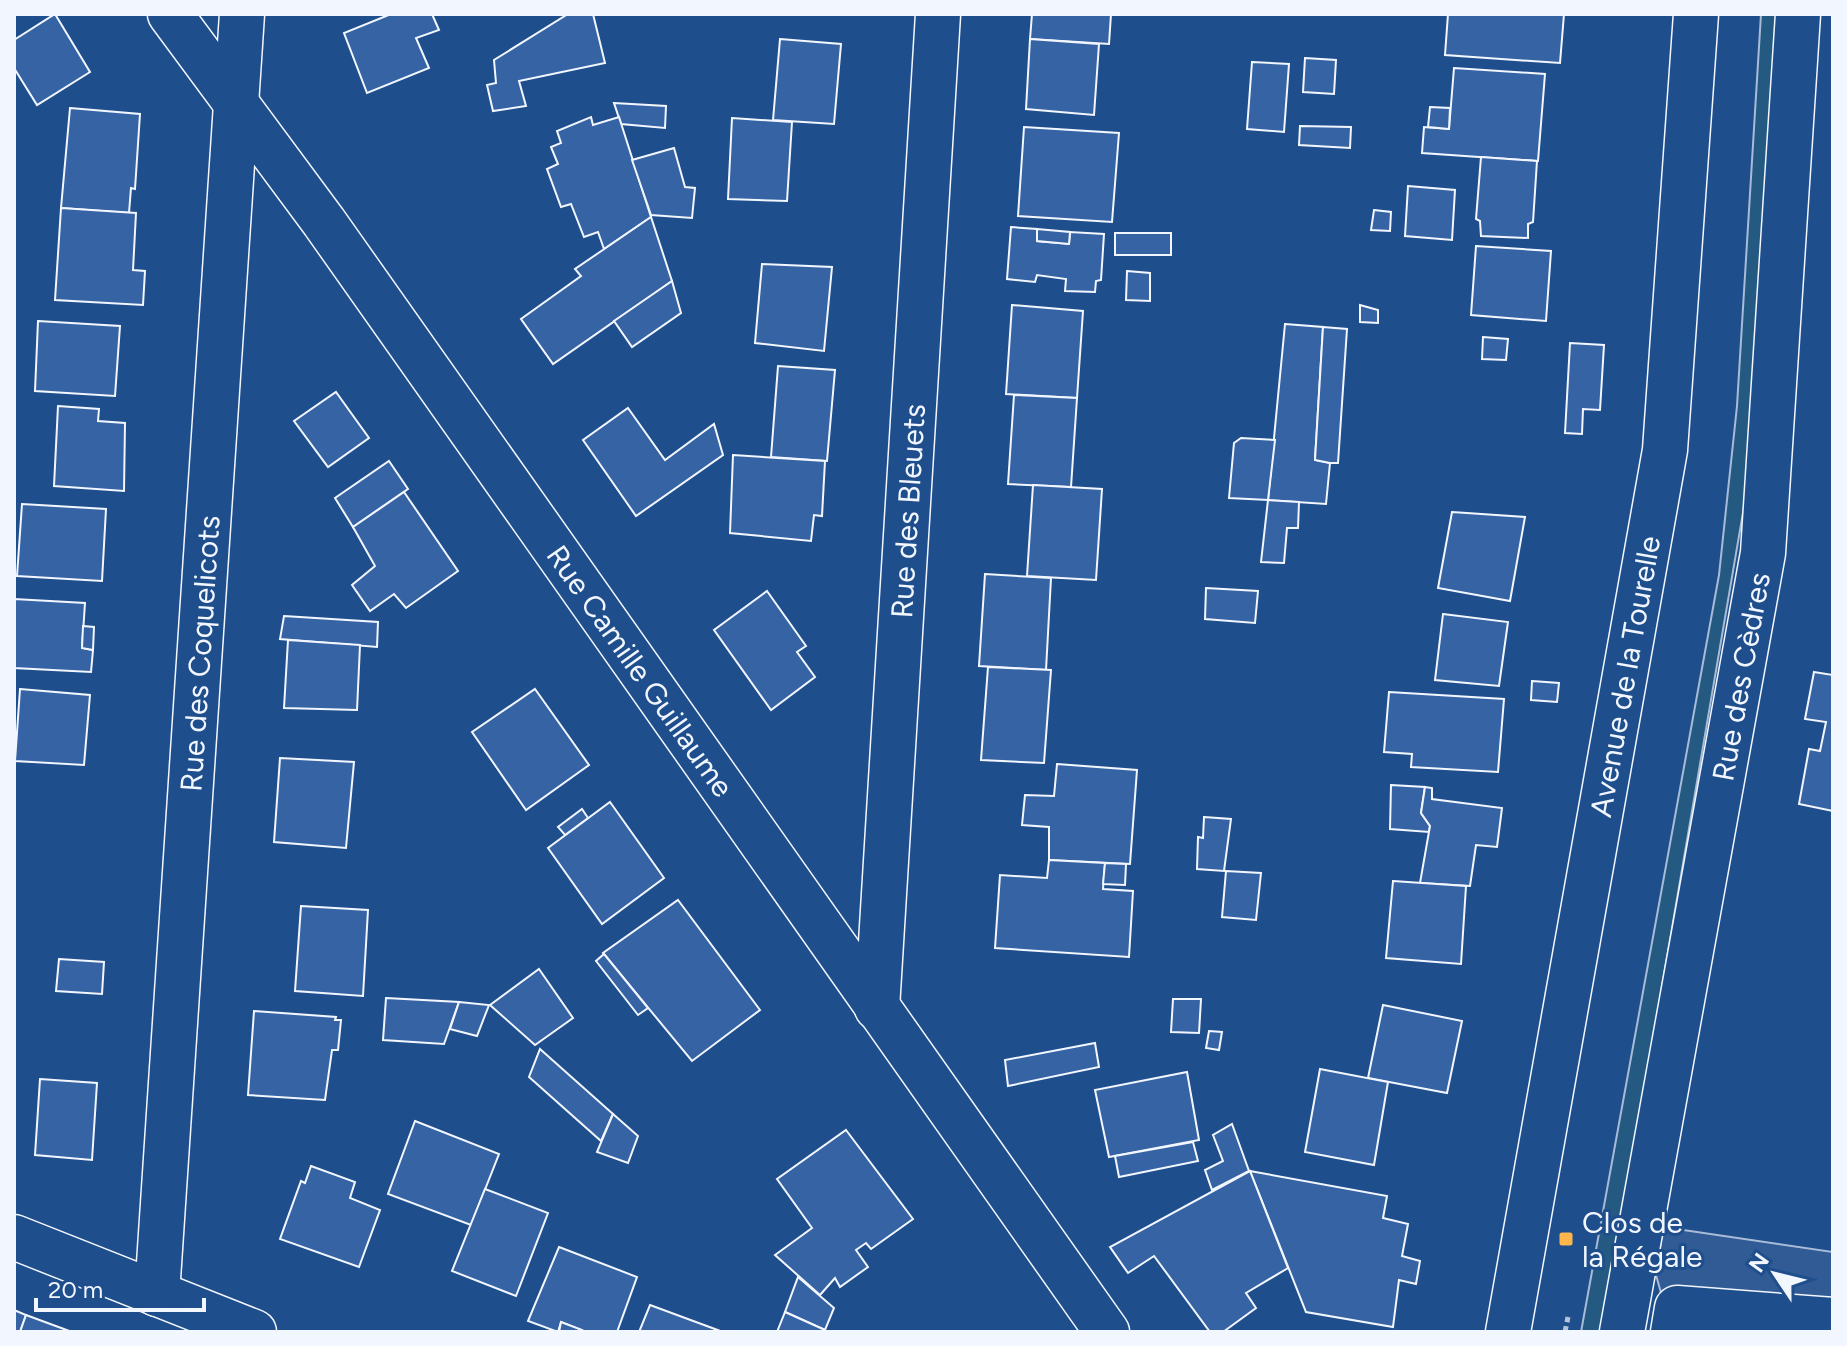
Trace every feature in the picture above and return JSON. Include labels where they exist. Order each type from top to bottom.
[{"type":"street","name":"Rue Camille Guillaume","points":[[170,14],[324,222],[1107,1332]]},
{"type":"street","name":"Rue des Coquelicots","points":[[157,1294],[242,14]]},
{"type":"street","name":"Rue des Bleuets","points":[[877,1008],[938,14]]},
{"type":"street","name":"Avenue de la Tourelle","points":[[1508,1332],[1665,450],[1696,14]]},
{"type":"street","name":"Rue des Cèdres","points":[[1622,1332],[1763,553],[1798,14]]},
{"type":"street","points":[[14,1237],[254,1332]]},
{"type":"street","points":[[1673,1332],[1677,1308],[1833,1320]]},
{"type":"shaded area","points":[[1761,14],[1783,14],[1746,495],[1603,1332],[1581,1332],[1719,575],[1737,406]]},
{"type":"shaded area","points":[[1663,1227],[1833,1252],[1833,1332],[1672,1332],[1656,1275]]},
{"type":"building","points":[[55,14],[90,72],[37,105],[14,68],[14,40]]},
{"type":"building","points":[[391,14],[432,14],[439,30],[416,38],[429,68],[367,93],[344,33]]},
{"type":"building","points":[[568,14],[593,14],[605,63],[519,81],[526,106],[493,111],[487,85],[496,83],[494,60]]},
{"type":"building","points":[[1032,14],[1111,14],[1109,44],[1030,39]]},
{"type":"building","points":[[1448,14],[1564,14],[1560,63],[1445,55]]},
{"type":"building","points":[[780,39],[841,44],[834,124],[773,120]]},
{"type":"building","points":[[1030,39],[1099,44],[1094,115],[1026,109]]},
{"type":"building","points":[[1305,58],[1336,60],[1334,94],[1303,92]]},
{"type":"building","points":[[1252,62],[1289,64],[1284,132],[1247,129]]},
{"type":"building","points":[[1454,68],[1545,74],[1538,161],[1422,153],[1424,127],[1449,129]]},
{"type":"building","points":[[614,103],[666,106],[665,128],[621,124]]},
{"type":"building","points":[[1430,107],[1450,108],[1449,129],[1428,127]]},
{"type":"building","points":[[70,108],[140,114],[135,189],[131,188],[129,213],[61,208]]},
{"type":"building","points":[[591,117],[593,125],[619,117],[651,217],[604,249],[598,232],[584,237],[571,204],[561,207],[547,169],[558,164],[551,147],[561,143],[557,131]]},
{"type":"building","points":[[732,118],[792,122],[787,201],[728,199]]},
{"type":"building","points":[[1300,126],[1351,127],[1350,148],[1299,145]]},
{"type":"building","points":[[1024,127],[1119,133],[1112,222],[1018,216]]},
{"type":"building","points":[[674,148],[685,187],[695,188],[692,218],[651,215],[632,160]]},
{"type":"building","points":[[1481,157],[1537,161],[1533,222],[1528,224],[1528,238],[1481,236],[1480,221],[1476,219]]},
{"type":"building","points":[[1408,186],[1455,190],[1452,240],[1405,236]]},
{"type":"building","points":[[61,208],[136,213],[133,270],[145,271],[143,305],[55,300]]},
{"type":"building","points":[[1374,210],[1391,212],[1390,231],[1371,230]]},
{"type":"building","points":[[651,217],[672,281],[553,364],[521,319],[581,276],[575,269]]},
{"type":"building","points":[[1011,227],[1037,229],[1037,241],[1069,244],[1070,232],[1104,234],[1101,280],[1096,281],[1095,292],[1065,291],[1066,279],[1037,275],[1035,282],[1007,279]]},
{"type":"building","points":[[1037,229],[1070,232],[1069,244],[1037,241]]},
{"type":"building","points":[[1115,233],[1171,233],[1171,255],[1115,255]]},
{"type":"building","points":[[1476,246],[1551,251],[1546,321],[1471,315]]},
{"type":"building","points":[[762,264],[832,267],[824,351],[755,343]]},
{"type":"building","points":[[1127,271],[1150,273],[1150,301],[1126,300]]},
{"type":"building","points":[[672,281],[681,313],[632,347],[614,321]]},
{"type":"building","points":[[1012,305],[1083,311],[1077,398],[1006,394]]},
{"type":"building","points":[[1360,305],[1378,310],[1378,323],[1360,322]]},
{"type":"building","points":[[38,321],[120,326],[115,396],[35,391]]},
{"type":"building","points":[[1285,324],[1323,327],[1315,460],[1330,463],[1326,504],[1268,500]]},
{"type":"building","points":[[1323,327],[1347,329],[1338,463],[1315,460]]},
{"type":"building","points":[[1483,337],[1508,339],[1506,360],[1482,359]]},
{"type":"building","points":[[1570,343],[1604,345],[1600,410],[1583,409],[1582,434],[1565,433]]},
{"type":"building","points":[[778,366],[835,370],[827,461],[771,457]]},
{"type":"building","points":[[336,392],[369,438],[328,467],[294,421]]},
{"type":"building","points":[[1014,395],[1077,398],[1071,487],[1008,484]]},
{"type":"building","points":[[58,406],[99,409],[98,421],[125,423],[124,491],[54,486]]},
{"type":"building","points":[[628,408],[665,460],[714,424],[723,455],[636,516],[583,440]]},
{"type":"building","points":[[1241,438],[1275,440],[1268,500],[1229,498],[1234,443]]},
{"type":"building","points":[[733,455],[825,461],[822,516],[814,515],[811,541],[730,533]]},
{"type":"building","points":[[389,461],[408,489],[353,527],[335,498]]},
{"type":"building","points":[[1033,485],[1102,489],[1096,580],[1027,576]]},
{"type":"building","points":[[404,492],[458,571],[406,608],[394,594],[370,611],[352,585],[375,566],[353,527]]},
{"type":"building","points":[[1268,500],[1299,502],[1298,528],[1287,528],[1284,563],[1261,562]]},
{"type":"building","points":[[22,504],[106,509],[102,581],[17,576]]},
{"type":"building","points":[[1452,512],[1525,517],[1510,601],[1438,588]]},
{"type":"building","points":[[985,574],[1051,578],[1046,670],[979,666]]},
{"type":"building","points":[[1206,588],[1258,591],[1255,623],[1205,619]]},
{"type":"building","points":[[767,591],[806,646],[797,652],[815,677],[771,710],[714,630]]},
{"type":"building","points":[[14,599],[85,603],[82,648],[93,650],[91,672],[14,668]]},
{"type":"building","points":[[1443,614],[1508,622],[1499,686],[1435,680]]},
{"type":"building","points":[[284,616],[378,622],[377,647],[280,639]]},
{"type":"building","points":[[83,626],[94,627],[93,650],[82,648]]},
{"type":"building","points":[[288,640],[360,645],[357,710],[284,708]]},
{"type":"building","points":[[988,667],[1051,670],[1044,763],[981,760]]},
{"type":"building","points":[[1814,672],[1833,675],[1833,811],[1799,804],[1809,749],[1820,751],[1826,722],[1805,719]]},
{"type":"building","points":[[1532,681],[1559,683],[1557,702],[1531,700]]},
{"type":"building","points":[[20,689],[90,695],[84,765],[15,761]]},
{"type":"building","points":[[535,689],[589,765],[526,810],[472,732]]},
{"type":"building","points":[[1389,692],[1504,699],[1498,772],[1411,767],[1412,754],[1384,752]]},
{"type":"building","points":[[280,758],[354,762],[346,848],[274,842]]},
{"type":"building","points":[[1057,764],[1137,770],[1130,864],[1049,860],[1049,827],[1022,825],[1025,795],[1054,796]]},
{"type":"building","points":[[1391,785],[1425,787],[1421,813],[1430,826],[1429,832],[1390,829]]},
{"type":"building","points":[[1425,787],[1432,788],[1432,799],[1502,808],[1497,847],[1476,845],[1470,886],[1420,883],[1430,826],[1421,813]]},
{"type":"building","points":[[610,802],[664,878],[602,924],[548,848]]},
{"type":"building","points":[[582,809],[588,818],[565,835],[558,827]]},
{"type":"building","points":[[1204,817],[1231,819],[1224,871],[1197,869],[1198,837],[1203,838]]},
{"type":"building","points":[[1049,860],[1105,863],[1103,889],[1133,891],[1129,957],[995,948],[1000,875],[1047,878]]},
{"type":"building","points":[[1105,863],[1126,864],[1125,885],[1103,884]]},
{"type":"building","points":[[1226,871],[1261,873],[1256,920],[1222,917]]},
{"type":"building","points":[[1393,881],[1466,886],[1461,964],[1386,958]]},
{"type":"building","points":[[678,900],[760,1010],[692,1061],[603,953]]},
{"type":"building","points":[[301,906],[368,910],[363,996],[295,991]]},
{"type":"building","points":[[604,954],[648,1008],[638,1015],[596,961]]},
{"type":"building","points":[[59,959],[104,962],[102,994],[56,991]]},
{"type":"building","points":[[539,969],[573,1018],[535,1045],[490,1005]]},
{"type":"building","points":[[386,998],[459,1002],[444,1044],[383,1040]]},
{"type":"building","points":[[1173,999],[1201,999],[1199,1033],[1171,1032]]},
{"type":"building","points":[[459,1002],[489,1005],[477,1036],[450,1029]]},
{"type":"building","points":[[1383,1005],[1462,1021],[1447,1093],[1368,1078]]},
{"type":"building","points":[[254,1011],[336,1017],[335,1020],[341,1020],[338,1050],[332,1050],[325,1100],[248,1095]]},
{"type":"building","points":[[1209,1031],[1222,1032],[1219,1050],[1206,1048]]},
{"type":"building","points":[[1095,1043],[1099,1067],[1008,1086],[1005,1060]]},
{"type":"building","points":[[540,1049],[613,1114],[601,1141],[529,1077]]},
{"type":"building","points":[[1320,1069],[1388,1082],[1374,1165],[1305,1152]]},
{"type":"building","points":[[1187,1072],[1199,1140],[1109,1157],[1095,1090]]},
{"type":"building","points":[[40,1079],[97,1083],[92,1160],[35,1155]]},
{"type":"building","points":[[613,1114],[638,1136],[628,1163],[597,1152]]},
{"type":"building","points":[[415,1121],[499,1154],[471,1225],[388,1194]]},
{"type":"building","points":[[1232,1124],[1249,1171],[1212,1190],[1205,1170],[1223,1161],[1213,1135]]},
{"type":"building","points":[[846,1130],[913,1219],[871,1249],[866,1243],[856,1250],[868,1267],[840,1287],[835,1278],[820,1295],[775,1255],[812,1228],[777,1179]]},
{"type":"building","points":[[1193,1142],[1198,1161],[1119,1177],[1115,1156]]},
{"type":"building","points":[[311,1166],[355,1182],[350,1198],[380,1210],[359,1267],[280,1239],[301,1181],[305,1183]]},
{"type":"building","points":[[1250,1171],[1387,1196],[1383,1218],[1408,1224],[1402,1256],[1420,1261],[1416,1284],[1399,1280],[1393,1327],[1306,1312]]},
{"type":"building","points":[[1250,1171],[1288,1268],[1246,1293],[1256,1308],[1223,1332],[1210,1332],[1154,1256],[1128,1273],[1110,1247]]},
{"type":"building","points":[[485,1189],[548,1213],[516,1296],[452,1271]]},
{"type":"building","points":[[559,1247],[637,1277],[617,1332],[586,1332],[561,1322],[558,1332],[528,1321]]},
{"type":"building","points":[[798,1277],[834,1308],[825,1330],[785,1312]]},
{"type":"building","points":[[650,1305],[723,1332],[639,1332]]},
{"type":"building","points":[[14,1310],[26,1315],[20,1332],[14,1332]]},
{"type":"building","points":[[785,1312],[825,1330],[825,1332],[777,1332]]},
{"type":"building","points":[[26,1315],[72,1332],[20,1332]]},
{"type":"building","points":[[561,1322],[582,1330],[559,1332]]},
{"type":"place","name":"Clos de la Régale","points":[[1566,1239]]}]
